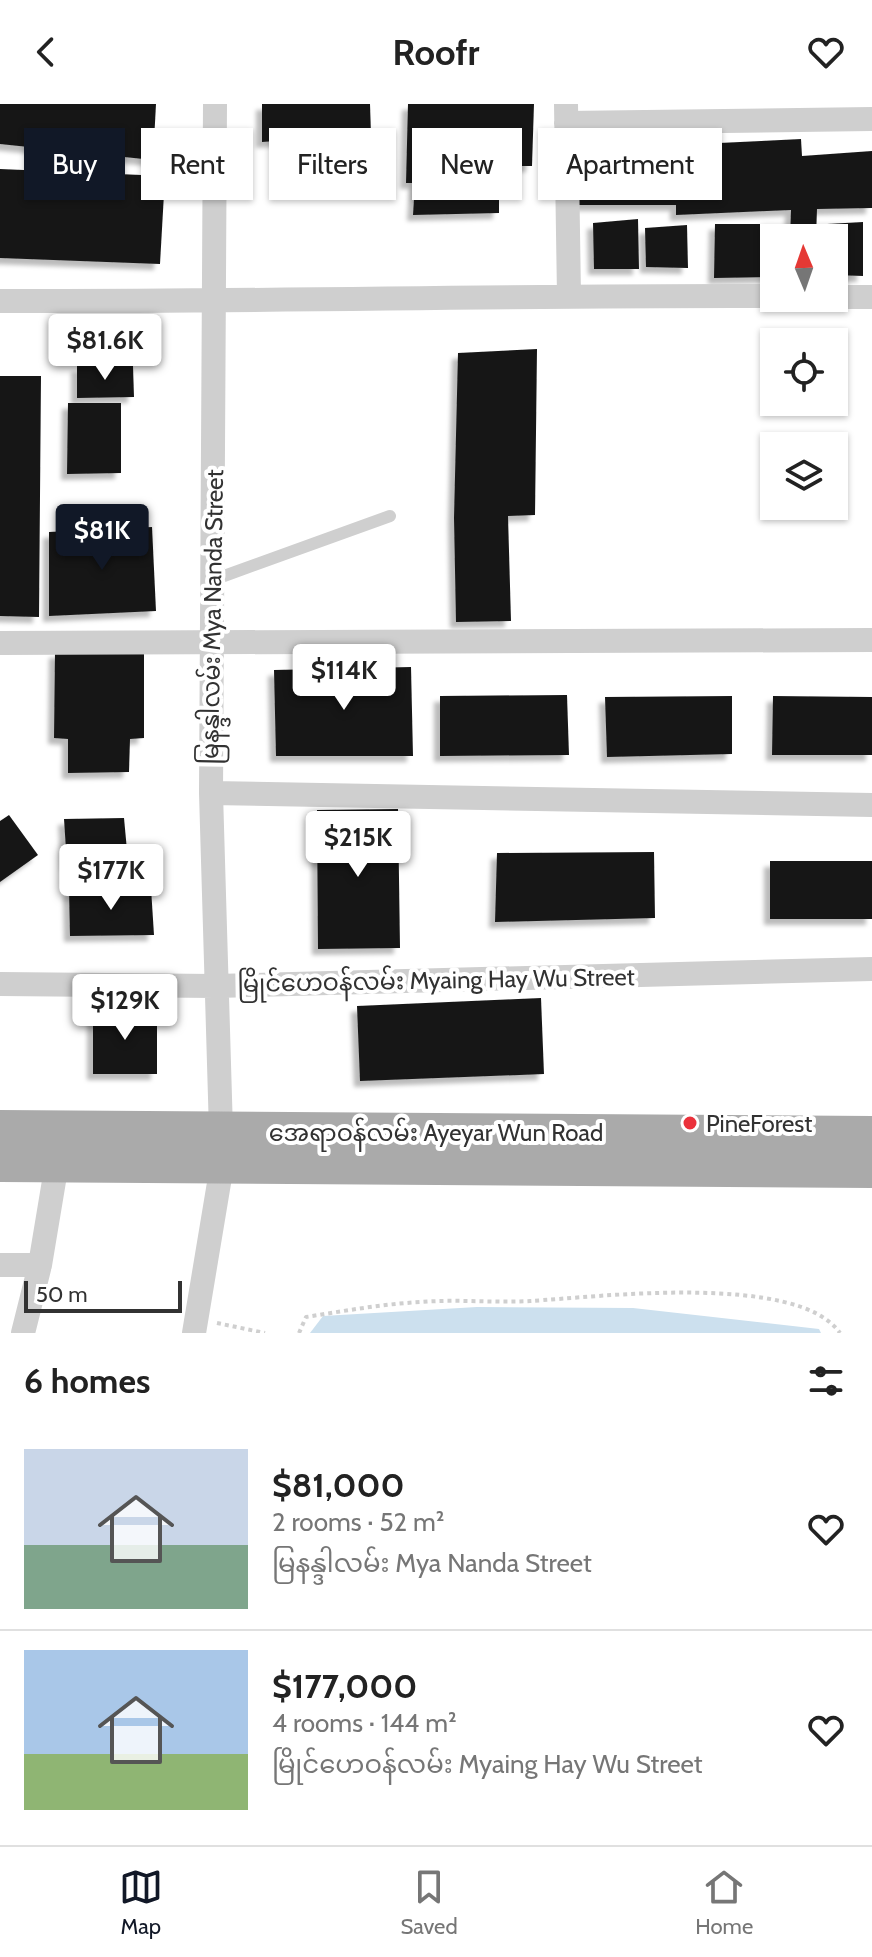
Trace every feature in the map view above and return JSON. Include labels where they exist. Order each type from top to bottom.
[{"type":"main road","name":"အေရာဝန်လမ်း Ayeyar Wun Road","points":[[0,1129],[222,1147],[872,1169]]},
{"type":"main road","name":"အေရာဝန်လမ်း Ayeyar Wun Road","points":[[0,1163],[57,1163],[222,1147],[872,1135]]},
{"type":"street","name":"မြနန္ဒါလမ်း Mya Nanda Street","points":[[196,1326],[222,1147],[211,793],[215,104]]},
{"type":"street","points":[[569,296],[566,114],[872,119]]},
{"type":"street","points":[[0,301],[215,302],[760,296]]},
{"type":"street","points":[[848,297],[872,297]]},
{"type":"street","points":[[0,643],[872,640]]},
{"type":"street","points":[[211,793],[872,805]]},
{"type":"street","name":"မြိုင်ဟေဝန်လမ်း Myaing Hay Wu Street","points":[[0,984],[215,986],[872,969]]},
{"type":"street","points":[[23,1333],[40,1265],[57,1163]]},
{"type":"street","points":[[0,1265],[40,1265]]},
{"type":"lane","points":[[213,580],[390,516]]},
{"type":"path","points":[[299,1333],[306,1317],[418,1302],[717,1293],[780,1300],[832,1321],[840,1333]]},
{"type":"path","points":[[196,1326],[265,1333]]},
{"type":"water","points":[[477,1307],[633,1308],[819,1329],[821,1333],[310,1333],[323,1316]]},
{"type":"building","points":[[0,104],[156,104],[155,128],[141,128],[141,159],[125,157],[125,128],[24,128],[24,147],[0,144]]},
{"type":"building","points":[[262,104],[370,104],[371,128],[269,128],[269,141],[262,142]]},
{"type":"building","points":[[408,104],[534,104],[532,166],[522,166],[522,128],[412,128],[412,183],[406,183]]},
{"type":"building","points":[[801,139],[802,156],[872,151],[872,208],[817,209],[816,224],[790,224],[791,210],[676,215],[676,205],[579,205],[579,200],[722,200],[722,143]]},
{"type":"building","points":[[0,169],[24,170],[24,200],[125,200],[125,174],[141,175],[141,200],[164,200],[160,264],[0,258]]},
{"type":"building","points":[[414,200],[499,200],[499,213],[413,215]]},
{"type":"building","points":[[638,219],[639,269],[594,269],[593,223]]},
{"type":"building","points":[[863,222],[863,276],[848,275],[848,224],[827,224]]},
{"type":"building","points":[[715,224],[760,224],[760,277],[714,278]]},
{"type":"building","points":[[687,225],[688,268],[646,267],[645,228]]},
{"type":"building","points":[[537,349],[535,515],[508,516],[511,621],[456,622],[454,518],[458,353]]},
{"type":"building","points":[[77,366],[133,366],[134,397],[77,398]]},
{"type":"building","points":[[0,376],[41,376],[39,617],[0,616]]},
{"type":"building","points":[[68,403],[121,403],[121,473],[67,474]]},
{"type":"building","points":[[152,527],[156,611],[49,616],[49,532]]},
{"type":"building","points":[[55,652],[144,652],[144,738],[130,739],[129,772],[68,773],[68,739],[54,738]]},
{"type":"building","points":[[411,667],[413,756],[276,756],[274,670]]},
{"type":"building","points":[[567,695],[569,755],[440,756],[440,696]]},
{"type":"building","points":[[732,696],[732,754],[607,757],[605,697]]},
{"type":"building","points":[[773,696],[872,697],[872,755],[772,755]]},
{"type":"building","points":[[398,809],[400,948],[318,949],[317,810]]},
{"type":"building","points":[[9,815],[38,855],[0,882],[0,821]]},
{"type":"building","points":[[124,818],[128,861],[67,865],[64,819]]},
{"type":"building","points":[[654,852],[655,918],[495,922],[497,853]]},
{"type":"building","points":[[770,861],[872,861],[872,919],[770,919]]},
{"type":"building","points":[[151,888],[154,935],[70,936],[69,890]]},
{"type":"building","points":[[541,998],[544,1074],[360,1081],[357,1006]]},
{"type":"building","points":[[93,1011],[157,1011],[157,1074],[93,1074]]},
{"type":"place","name":"PineForest","points":[[690,1123]]}]
